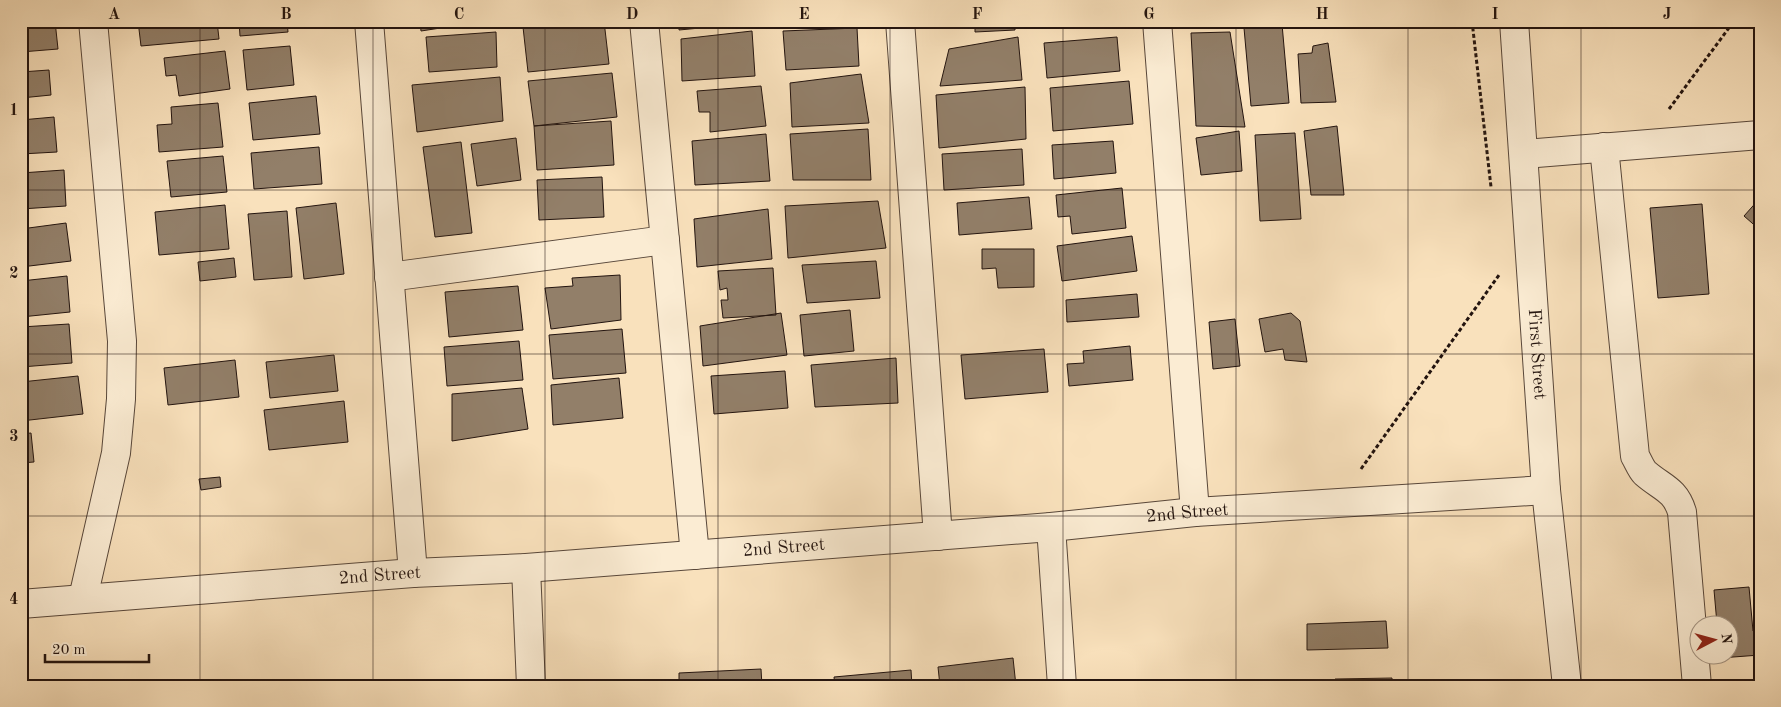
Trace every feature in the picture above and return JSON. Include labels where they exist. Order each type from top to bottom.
[{"type":"street","points":[[83,598],[116,453],[122,399],[122,341],[93,21]]},
{"type":"street","points":[[369,21],[413,573]]},
{"type":"street","points":[[644,21],[696,555]]},
{"type":"street","points":[[900,21],[938,536]]},
{"type":"street","points":[[1157,21],[1195,512]]},
{"type":"street","name":"First Street","points":[[1514,21],[1546,490],[1567,686]]},
{"type":"street","points":[[1524,154],[1760,135]]},
{"type":"street","points":[[1604,147],[1635,456],[1644,472],[1672,492],[1682,512],[1697,686]]},
{"type":"street","points":[[390,277],[665,240]]},
{"type":"street","name":"2nd Street","points":[[21,604],[413,573],[526,568],[696,555],[1051,527],[1195,512],[1546,490]]},
{"type":"street","points":[[1051,527],[1062,686]]},
{"type":"street","points":[[526,568],[531,686]]},
{"type":"path","points":[[1472,21],[1492,195]]},
{"type":"path","points":[[1643,144],[1734,21]]},
{"type":"path","points":[[1337,503],[1501,273]]},
{"type":"building","points":[[21,21],[55,21],[58,49],[21,52]]},
{"type":"building","points":[[138,21],[217,21],[219,39],[141,46]]},
{"type":"building","points":[[239,21],[287,21],[288,32],[240,36]]},
{"type":"building","points":[[420,21],[486,21],[421,31]]},
{"type":"building","points":[[604,21],[609,64],[528,72],[523,27]]},
{"type":"building","points":[[679,21],[753,21],[753,23],[679,30]]},
{"type":"building","points":[[782,21],[851,21],[851,24],[782,26]]},
{"type":"building","points":[[975,21],[1015,21],[1015,30],[975,32]]},
{"type":"building","points":[[1040,21],[1122,21],[1123,23],[1040,27]]},
{"type":"building","points":[[1282,24],[1289,103],[1251,106],[1244,28]]},
{"type":"building","points":[[857,28],[859,66],[786,70],[783,31]]},
{"type":"building","points":[[752,31],[755,76],[682,81],[681,39]]},
{"type":"building","points":[[496,32],[497,67],[429,72],[426,37]]},
{"type":"building","points":[[1230,32],[1245,127],[1196,126],[1191,33]]},
{"type":"building","points":[[1018,37],[1022,80],[940,86],[949,49]]},
{"type":"building","points":[[1117,37],[1120,71],[1047,78],[1044,43]]},
{"type":"building","points":[[1328,43],[1336,102],[1301,103],[1298,54],[1312,53],[1313,46]]},
{"type":"building","points":[[290,46],[294,85],[247,90],[243,50]]},
{"type":"building","points":[[225,51],[230,89],[179,96],[176,75],[166,76],[164,58]]},
{"type":"building","points":[[49,70],[51,95],[21,98],[21,72]]},
{"type":"building","points":[[612,73],[617,117],[534,126],[528,81]]},
{"type":"building","points":[[861,74],[869,123],[792,127],[790,83]]},
{"type":"building","points":[[500,77],[503,121],[417,132],[412,85]]},
{"type":"building","points":[[1129,81],[1133,124],[1053,131],[1050,88]]},
{"type":"building","points":[[761,86],[766,126],[710,132],[710,112],[699,112],[697,91]]},
{"type":"building","points":[[1025,87],[1026,139],[939,148],[936,95]]},
{"type":"building","points":[[316,96],[320,134],[253,140],[249,103]]},
{"type":"building","points":[[218,103],[223,147],[159,152],[157,125],[172,124],[171,107]]},
{"type":"building","points":[[54,117],[57,152],[21,154],[21,120]]},
{"type":"building","points":[[611,121],[614,165],[537,170],[534,126]]},
{"type":"building","points":[[1337,126],[1344,195],[1311,195],[1304,131]]},
{"type":"building","points":[[868,129],[871,180],[793,180],[790,134]]},
{"type":"building","points":[[1239,131],[1242,171],[1201,175],[1196,138]]},
{"type":"building","points":[[1295,133],[1301,219],[1260,221],[1255,135]]},
{"type":"building","points":[[766,134],[770,181],[695,185],[692,141]]},
{"type":"building","points":[[516,138],[521,180],[477,186],[471,144]]},
{"type":"building","points":[[1113,141],[1116,173],[1054,179],[1052,145]]},
{"type":"building","points":[[461,142],[472,233],[435,237],[423,147]]},
{"type":"building","points":[[319,147],[322,184],[254,189],[251,153]]},
{"type":"building","points":[[1022,149],[1024,185],[944,190],[942,154]]},
{"type":"building","points":[[223,156],[227,192],[171,197],[167,161]]},
{"type":"building","points":[[64,170],[66,206],[21,209],[21,173]]},
{"type":"building","points":[[602,177],[604,217],[539,220],[537,180]]},
{"type":"building","points":[[1122,188],[1126,228],[1072,234],[1070,216],[1058,217],[1056,195]]},
{"type":"building","points":[[1029,197],[1032,229],[959,235],[957,203]]},
{"type":"building","points":[[1760,198],[1760,230],[1744,216]]},
{"type":"building","points":[[878,201],[886,248],[788,258],[785,206]]},
{"type":"building","points":[[336,203],[344,274],[304,279],[296,208]]},
{"type":"building","points":[[1702,204],[1709,294],[1658,298],[1650,208]]},
{"type":"building","points":[[225,205],[229,249],[159,255],[155,212]]},
{"type":"building","points":[[768,209],[772,259],[697,267],[694,219]]},
{"type":"building","points":[[287,211],[292,277],[254,280],[248,214]]},
{"type":"building","points":[[66,223],[71,261],[21,267],[21,229]]},
{"type":"building","points":[[1132,236],[1137,271],[1062,281],[1057,246]]},
{"type":"building","points":[[982,249],[1034,249],[1034,287],[998,288],[996,268],[982,269]]},
{"type":"building","points":[[234,258],[236,277],[200,281],[198,262]]},
{"type":"building","points":[[876,261],[880,298],[807,303],[802,265]]},
{"type":"building","points":[[773,268],[776,315],[723,318],[721,300],[728,300],[727,288],[720,290],[718,271]]},
{"type":"building","points":[[620,275],[621,320],[551,329],[545,288],[573,286],[572,278]]},
{"type":"building","points":[[67,276],[70,312],[21,317],[21,281]]},
{"type":"building","points":[[518,286],[523,330],[449,337],[445,292]]},
{"type":"building","points":[[1137,294],[1139,317],[1067,322],[1066,300]]},
{"type":"building","points":[[1755,309],[1760,309],[1760,363]]},
{"type":"building","points":[[850,310],[854,351],[804,356],[800,315]]},
{"type":"building","points":[[781,313],[787,355],[703,366],[700,326]]},
{"type":"building","points":[[1291,313],[1300,321],[1307,362],[1285,360],[1283,349],[1265,352],[1259,319]]},
{"type":"building","points":[[1235,319],[1240,366],[1213,369],[1209,322]]},
{"type":"building","points":[[69,324],[72,363],[21,367],[21,327]]},
{"type":"building","points":[[622,329],[626,373],[553,379],[549,335]]},
{"type":"building","points":[[519,341],[523,380],[447,386],[444,347]]},
{"type":"building","points":[[1130,346],[1133,380],[1069,386],[1067,364],[1084,363],[1083,351]]},
{"type":"building","points":[[1044,349],[1048,392],[965,399],[961,355]]},
{"type":"building","points":[[334,355],[338,391],[270,398],[266,362]]},
{"type":"building","points":[[896,358],[898,403],[815,407],[811,365]]},
{"type":"building","points":[[235,360],[239,397],[168,405],[164,368]]},
{"type":"building","points":[[785,371],[788,408],[714,414],[711,376]]},
{"type":"building","points":[[78,376],[83,414],[21,421],[21,382]]},
{"type":"building","points":[[619,378],[623,418],[553,425],[551,385]]},
{"type":"building","points":[[522,388],[528,429],[452,441],[452,394]]},
{"type":"building","points":[[344,401],[348,442],[269,450],[264,410]]},
{"type":"building","points":[[31,433],[34,462],[21,463],[21,434]]},
{"type":"building","points":[[220,477],[221,487],[201,490],[199,479]]},
{"type":"building","points":[[1749,587],[1753,631],[1760,630],[1760,655],[1738,657],[1738,614],[1716,614],[1714,590]]},
{"type":"building","points":[[1386,621],[1388,648],[1307,650],[1307,624]]},
{"type":"building","points":[[1013,658],[1016,686],[940,686],[938,667]]},
{"type":"building","points":[[761,669],[762,686],[679,686],[679,673]]},
{"type":"building","points":[[911,670],[912,686],[835,686],[834,677]]},
{"type":"building","points":[[1392,678],[1392,686],[1335,686],[1335,679]]}]
